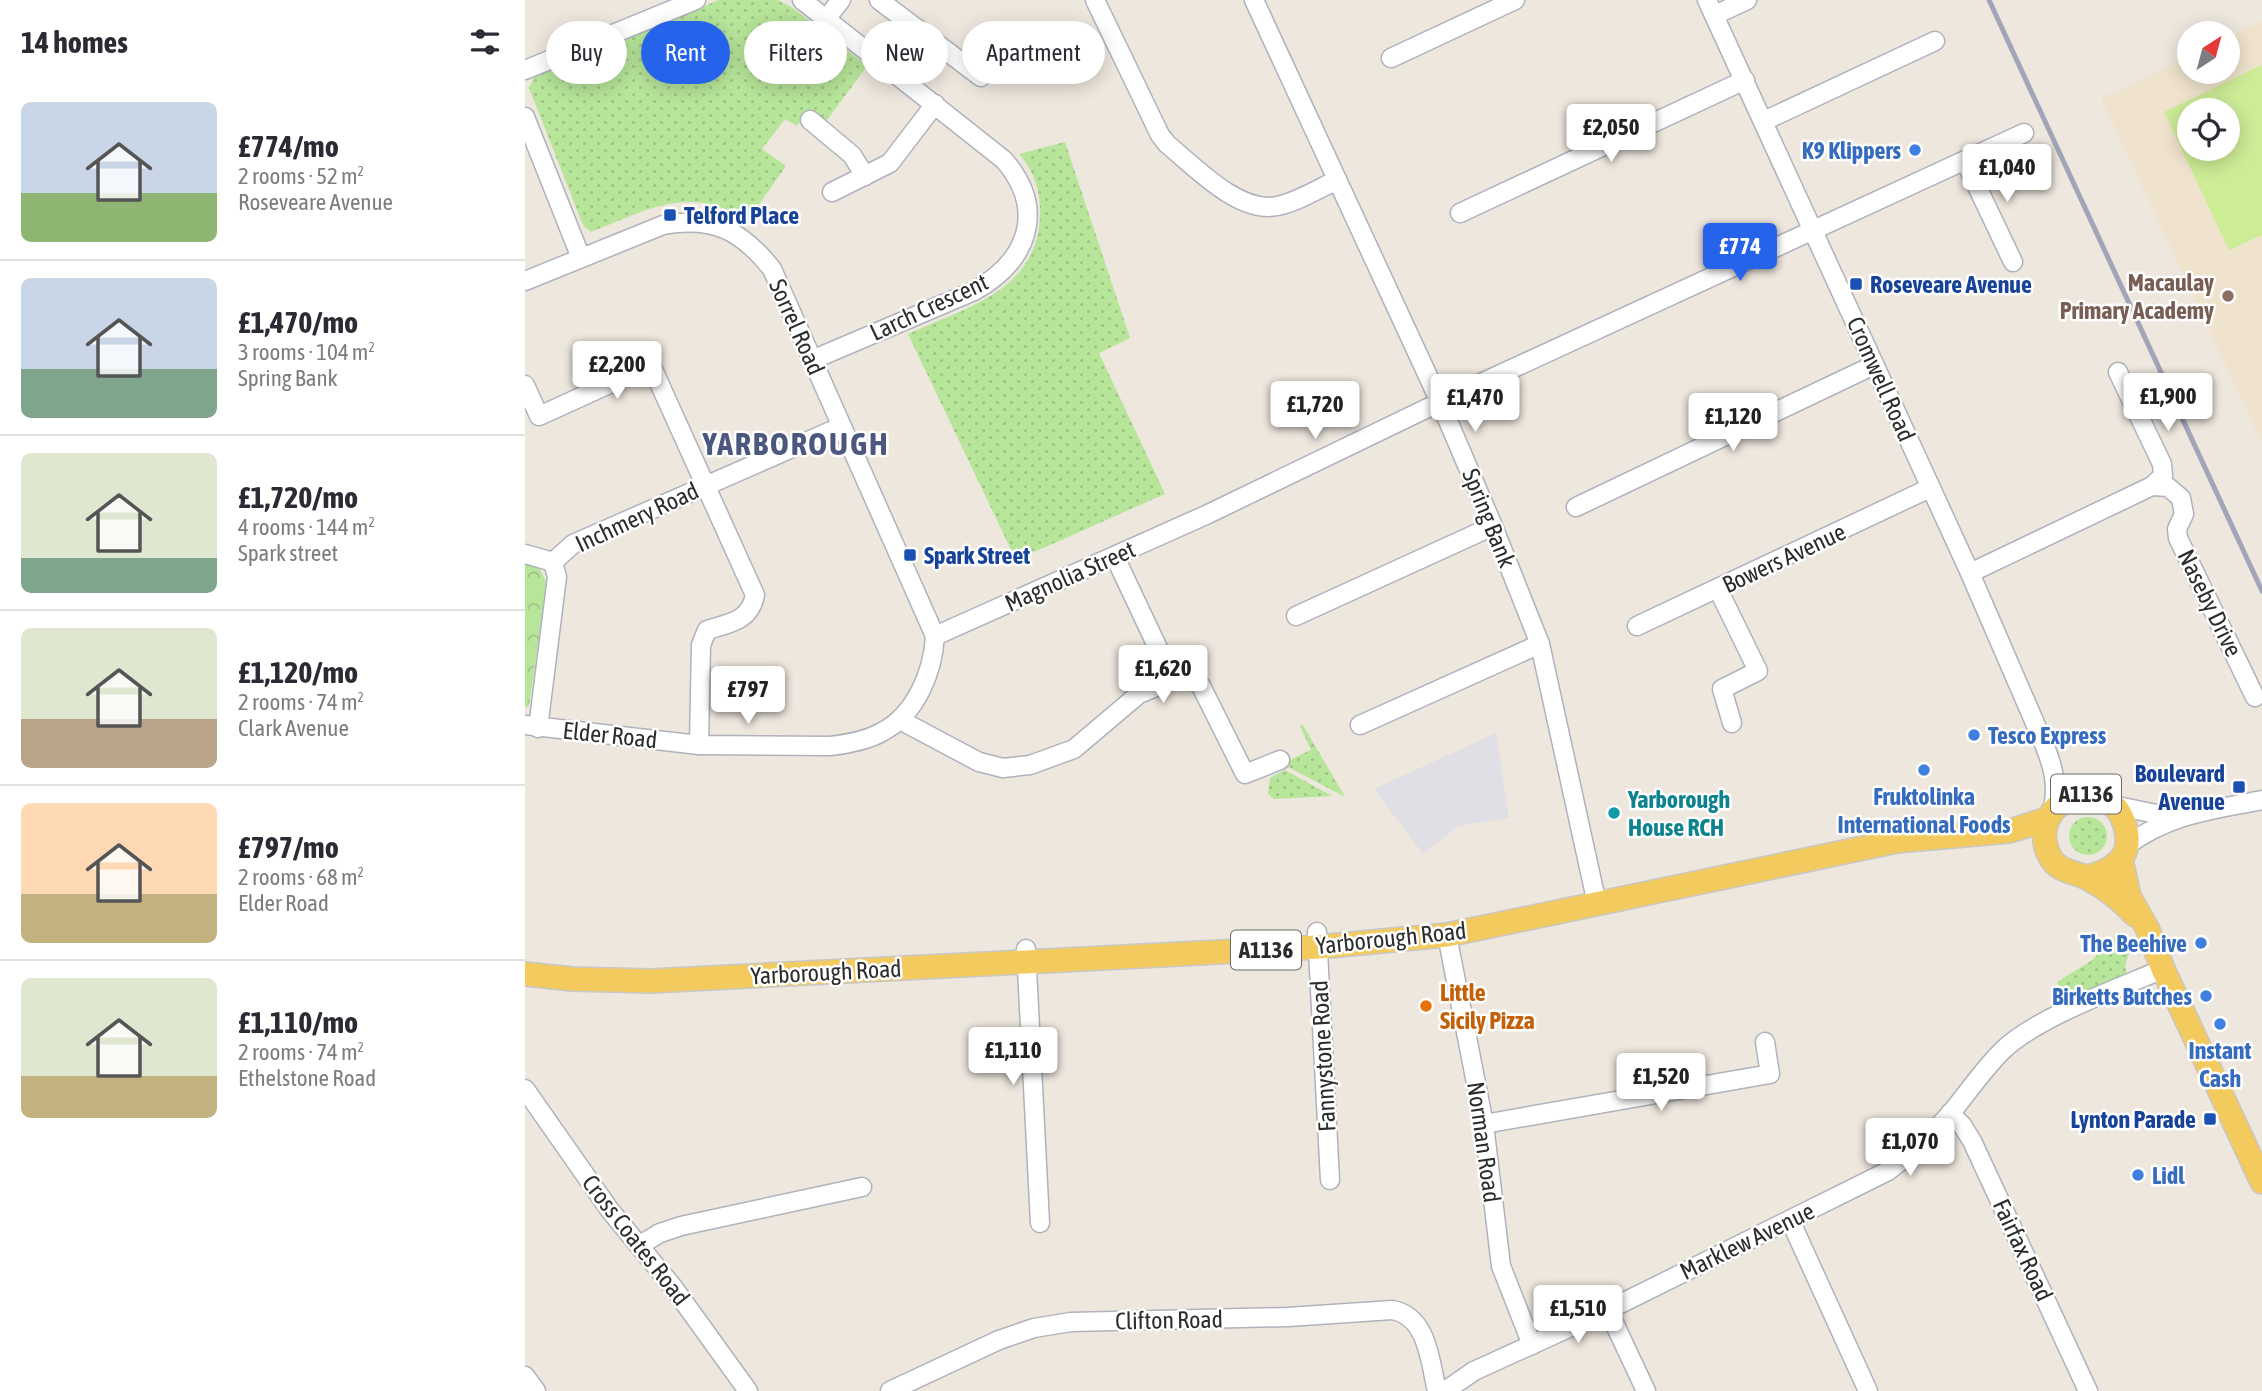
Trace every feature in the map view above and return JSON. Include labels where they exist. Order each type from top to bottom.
[{"type":"main road","name":"A1136","points":[[2147,928],[2128,907],[2085,877],[2070,874],[2056,865],[2047,851],[2044,835],[2050,814],[2063,800],[2087,794],[2101,797],[2113,805],[2122,817],[2127,831],[2123,853],[2129,896],[2147,928],[2163,969],[2262,1182]]},
{"type":"main road","name":"Yarborough Road","points":[[525,974],[572,979],[651,981],[1317,939],[1447,935],[1897,841],[2023,829],[2050,814]]},
{"type":"main road","name":"Yarborough Road","points":[[1997,832],[2028,846],[2056,865]]},
{"type":"main road","points":[[2085,877],[2103,873],[2123,853]]},
{"type":"street","points":[[525,70],[696,0]]},
{"type":"street","name":"Larch Crescent","points":[[802,0],[995,152],[1012,170],[1027,205],[1028,219],[1021,246],[1004,271],[974,291],[812,360]]},
{"type":"street","points":[[826,19],[841,0]]},
{"type":"street","points":[[879,0],[962,63]]},
{"type":"street","points":[[1095,0],[1160,135],[1167,144],[1238,200],[1257,206],[1278,206],[1337,180]]},
{"type":"street","name":"Spring Bank","points":[[1254,0],[1440,402],[1540,644],[1597,904]]},
{"type":"street","points":[[1391,58],[1515,0]]},
{"type":"street","points":[[1711,8],[1747,0]]},
{"type":"street","name":"Cromwell Road","points":[[1711,8],[1970,573],[2051,760],[2056,784],[2050,814]]},
{"type":"street","points":[[1764,121],[1935,41]]},
{"type":"street","points":[[1460,213],[1745,80]]},
{"type":"street","points":[[832,192],[890,163],[935,104]]},
{"type":"street","points":[[525,117],[581,258]]},
{"type":"street","points":[[810,120],[852,155],[865,176]]},
{"type":"street","points":[[1440,402],[2024,133]]},
{"type":"street","points":[[1965,161],[2013,262]]},
{"type":"street","name":"Sorrel Road","points":[[525,281],[663,225],[691,222],[721,227],[748,243],[772,269],[935,636]]},
{"type":"street","points":[[525,385],[539,416],[651,365],[755,595],[752,609],[742,617],[707,630],[703,637],[699,745]]},
{"type":"street","points":[[1576,507],[1874,365]]},
{"type":"street","points":[[1970,573],[2152,486],[2163,476],[2162,464],[2118,372]]},
{"type":"street","name":"Magnolia Street","points":[[935,636],[1206,515],[1440,402]]},
{"type":"street","name":"Inchmery Road","points":[[553,562],[573,544],[840,427]]},
{"type":"street","name":"Naseby Drive","points":[[2152,486],[2168,487],[2181,498],[2184,514],[2177,529],[2178,538],[2255,697]]},
{"type":"street","name":"Bowers Avenue","points":[[1637,626],[1930,488]]},
{"type":"street","points":[[1296,616],[1493,526]]},
{"type":"street","points":[[525,554],[553,562],[557,577],[531,726]]},
{"type":"street","points":[[1115,556],[1173,680]]},
{"type":"street","points":[[1718,589],[1758,671],[1722,689],[1732,723]]},
{"type":"street","name":"Elder Road","points":[[531,726],[699,745],[848,744],[883,732],[899,720],[927,676],[932,664],[935,636]]},
{"type":"street","points":[[1360,725],[1540,644]]},
{"type":"street","points":[[899,720],[979,762],[1003,768],[1030,765],[1074,749],[1139,694],[1173,680],[1193,679],[1201,686],[1245,774],[1280,760]]},
{"type":"street","name":"Cromwell Road","points":[[2051,760],[2067,779],[2087,794]]},
{"type":"street","points":[[2123,853],[2160,824],[2200,812],[2262,800]]},
{"type":"street","points":[[2113,805],[2156,814],[2200,812]]},
{"type":"street","name":"Norman Road","points":[[1447,935],[1484,1124],[1501,1266],[1532,1345]]},
{"type":"street","name":"Fannystone Road","points":[[1317,939],[1329,1180]]},
{"type":"street","points":[[1026,956],[1040,1223]]},
{"type":"street","name":"Marklew Avenue","points":[[1445,1391],[1474,1371],[1608,1310],[1888,1171],[1907,1157],[1950,1113],[2003,1050],[2022,1035],[2058,1015],[2163,969]]},
{"type":"street","points":[[1484,1124],[1770,1074],[1765,1042]]},
{"type":"street","name":"Cross Coates Road","points":[[525,1089],[609,1209],[641,1245],[748,1391]]},
{"type":"street","name":"Fairfax Road","points":[[1950,1113],[1972,1141],[2088,1391]]},
{"type":"street","points":[[641,1245],[660,1233],[681,1226],[862,1187]]},
{"type":"street","points":[[1790,1220],[1868,1391]]},
{"type":"street","name":"Clifton Road","points":[[890,1391],[999,1340],[1034,1328],[1071,1322],[1288,1317],[1392,1310],[1404,1313],[1416,1323],[1437,1391]]},
{"type":"street","points":[[1608,1310],[1646,1391]]},
{"type":"street","points":[[525,1376],[536,1391]]},
{"type":"shaded area","name":"Macaulay Primary Academy","points":[[2262,21],[2262,443],[2101,98],[2177,62],[2177,84],[2240,84],[2240,31]]},
{"type":"shaded area","points":[[1496,733],[1509,818],[1458,826],[1423,854],[1374,789]]},
{"type":"green space","points":[[719,0],[778,0],[810,21],[744,21],[744,84],[847,84],[847,50],[861,61],[861,74],[825,123],[809,110],[797,126],[785,119],[762,149],[786,166],[748,220],[706,203],[687,202],[650,209],[591,232],[583,225],[529,88],[533,79],[546,71],[546,84],[627,84],[627,38],[641,32],[641,84],[730,84],[730,21],[668,21]]},
{"type":"green space","points":[[2262,65],[2262,235],[2229,250],[2187,161],[2240,161],[2240,98],[2193,98],[2222,84],[2240,84],[2240,76]]},
{"type":"green space","points":[[2177,106],[2177,140],[2164,112]]},
{"type":"green space","points":[[1065,142],[1130,338],[1099,353],[1165,494],[1016,560],[908,334],[996,293],[1027,261],[1036,239],[1040,213],[1039,197],[1035,181],[1019,154]]},
{"type":"green space","points":[[525,564],[539,568],[547,583],[529,706],[525,708]]},
{"type":"green space","points":[[1303,725],[1345,797],[1288,767],[1285,762],[1311,750],[1300,726]]},
{"type":"green space","points":[[1285,770],[1332,796],[1274,799],[1268,794],[1270,778]]},
{"type":"green space","points":[[2088,817],[2102,822],[2107,836],[2102,850],[2088,855],[2074,850],[2069,836],[2074,822]]},
{"type":"green space","points":[[2121,932],[2130,950],[2125,966],[2127,975],[2066,1003],[2057,982],[2091,961]]},
{"type":"railway","points":[[1989,0],[2262,591]]},
{"type":"place","name":"K9 Klippers","points":[[1915,150]]},
{"type":"place","name":"Telford Place","points":[[670,215]]},
{"type":"place","name":"Roseveare Avenue","points":[[1856,284]]},
{"type":"place","name":"Macaulay Primary Academy","points":[[2228,296]]},
{"type":"place","name":"Spark Street","points":[[910,555]]},
{"type":"place","name":"Tesco Express","points":[[1974,735]]},
{"type":"place","name":"Fruktolinka International Foods","points":[[1924,770]]},
{"type":"place","name":"Boulevard Avenue","points":[[2239,787]]},
{"type":"place","name":"Yarborough House RCH","points":[[1614,813]]},
{"type":"place","name":"The Beehive","points":[[2201,943]]},
{"type":"place","name":"Birketts Butches","points":[[2206,996]]},
{"type":"place","name":"Little Sicily Pizza","points":[[1426,1006]]},
{"type":"place","name":"Instant Cash","points":[[2220,1024]]},
{"type":"place","name":"Lynton Parade","points":[[2210,1119]]},
{"type":"place","name":"Lidl","points":[[2138,1175]]},
{"type":"district","name":"YARBOROUGH","points":[[796,443]]}]
